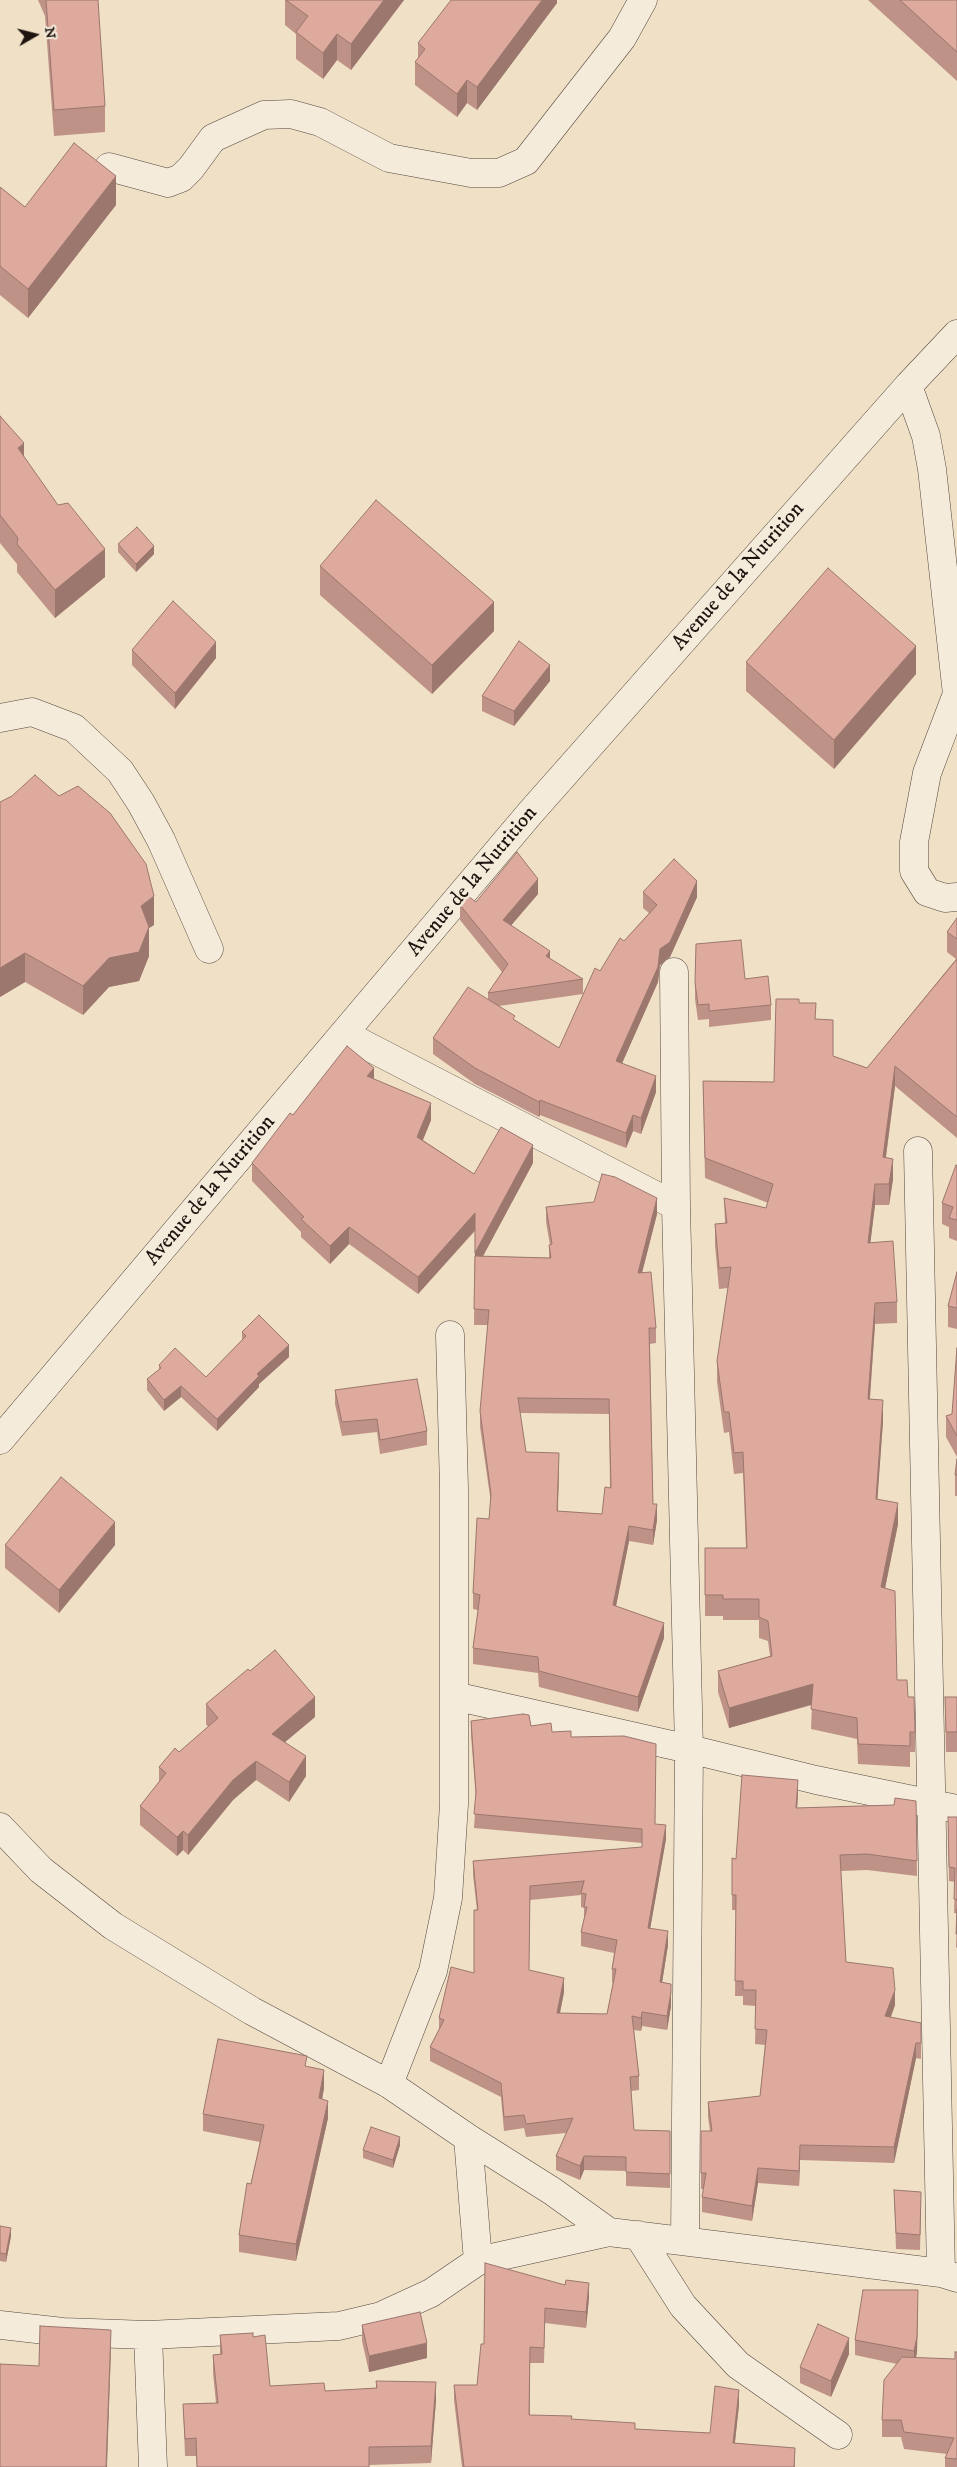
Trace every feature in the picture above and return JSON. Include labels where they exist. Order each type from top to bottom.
[{"type":"street","points":[[109,168],[168,183],[181,178],[192,168],[213,138],[264,115],[291,114],[320,122],[389,158],[471,173],[499,173],[526,161],[622,38],[643,0]]},
{"type":"street","name":"Avenue de la Nutrition","points":[[0,1440],[531,812],[908,386],[957,334]]},
{"type":"street","points":[[908,386],[926,436],[932,469],[957,694],[951,731],[927,774],[914,842],[914,871],[927,892],[945,898],[957,897]]},
{"type":"street","points":[[0,718],[32,712],[74,728],[120,770],[161,840],[209,949]]},
{"type":"street","points":[[674,972],[676,1206],[689,1749],[685,2240]]},
{"type":"street","points":[[344,1034],[676,1206]]},
{"type":"street","points":[[0,2325],[63,2332],[148,2336],[339,2326],[381,2316],[431,2293],[478,2262],[609,2232],[685,2240],[949,2276],[944,1806],[918,1151]]},
{"type":"street","points":[[389,2084],[433,1971],[448,1898],[454,1804],[454,1498],[450,1335]]},
{"type":"street","points":[[454,1696],[816,1780],[944,1806]]},
{"type":"street","points":[[0,1827],[41,1870],[113,1926],[252,2011],[389,2084],[468,2138],[552,2191],[609,2232]]},
{"type":"street","points":[[468,2138],[478,2262]]},
{"type":"street","points":[[638,2235],[683,2306],[738,2365],[838,2435]]},
{"type":"street","points":[[148,2336],[153,2467]]},
{"type":"building","points":[[46,0],[98,0],[105,106],[54,110]]},
{"type":"building","points":[[286,0],[384,0],[351,44],[337,34],[323,53],[296,32],[308,16]]},
{"type":"building","points":[[451,0],[542,0],[477,87],[467,80],[457,94],[415,62],[425,49],[418,43]]},
{"type":"building","points":[[900,0],[957,0],[957,52]]},
{"type":"building","points":[[74,143],[116,176],[28,289],[0,266],[0,187],[25,207]]},
{"type":"building","points":[[0,416],[24,443],[18,448],[58,505],[68,503],[105,549],[55,590],[17,544],[18,538],[0,515]]},
{"type":"building","points":[[376,500],[494,602],[432,665],[320,566]]},
{"type":"building","points":[[137,527],[154,546],[136,564],[118,544]]},
{"type":"building","points":[[828,568],[916,646],[834,740],[746,662]]},
{"type":"building","points":[[173,601],[216,642],[175,693],[132,650]]},
{"type":"building","points":[[519,641],[550,665],[514,711],[482,696]]},
{"type":"building","points":[[35,775],[59,796],[78,786],[110,813],[146,864],[154,896],[141,906],[149,927],[139,952],[109,958],[83,986],[25,953],[0,968],[0,802],[12,796]]},
{"type":"building","points":[[517,852],[538,879],[503,920],[550,951],[546,956],[583,979],[488,993],[508,964],[460,905],[468,896],[476,902]]},
{"type":"building","points":[[674,859],[697,881],[670,942],[660,949],[658,967],[616,1061],[656,1076],[641,1118],[633,1115],[626,1133],[540,1100],[539,1102],[475,1068],[433,1038],[468,987],[515,1016],[513,1019],[559,1048],[595,968],[600,971],[620,938],[624,941],[657,905],[643,892]]},
{"type":"building","points":[[957,918],[957,939],[947,932]]},
{"type":"building","points":[[741,940],[745,979],[768,976],[771,1005],[709,1011],[709,1004],[698,1005],[695,983],[696,944]]},
{"type":"building","points":[[957,959],[957,1117],[895,1066],[883,1157],[893,1159],[889,1184],[875,1184],[868,1243],[893,1241],[897,1302],[875,1303],[868,1399],[883,1400],[876,1499],[898,1503],[881,1587],[895,1591],[897,1680],[907,1680],[908,1697],[914,1697],[915,1732],[910,1732],[910,1746],[858,1744],[857,1718],[811,1709],[813,1684],[729,1708],[718,1671],[772,1656],[768,1621],[759,1617],[759,1599],[723,1599],[723,1595],[705,1595],[705,1548],[747,1548],[743,1452],[734,1453],[729,1412],[724,1412],[717,1361],[731,1267],[719,1268],[715,1224],[727,1223],[724,1198],[766,1208],[773,1184],[705,1158],[703,1081],[774,1082],[776,999],[799,999],[799,1003],[816,1003],[815,1019],[833,1020],[833,1056],[867,1068]]},
{"type":"building","points":[[347,1046],[374,1068],[367,1076],[431,1103],[417,1137],[474,1174],[501,1127],[533,1145],[475,1253],[475,1213],[418,1277],[349,1227],[330,1246],[301,1219],[304,1217],[252,1163],[290,1113],[293,1115]]},
{"type":"building","points":[[956,1165],[957,1220],[949,1218],[953,1207],[942,1203]]},
{"type":"building","points":[[602,1174],[615,1177],[657,1198],[638,1273],[651,1272],[656,1328],[649,1328],[653,1504],[657,1504],[653,1530],[629,1526],[613,1605],[664,1623],[638,1697],[539,1671],[538,1657],[473,1648],[480,1595],[473,1593],[477,1518],[489,1519],[491,1494],[480,1411],[489,1310],[474,1309],[475,1256],[551,1258],[549,1245],[552,1244],[546,1207],[594,1202]],"holes":[[[518,1398],[609,1399],[611,1488],[605,1487],[602,1514],[557,1511],[559,1453],[526,1452]]]},
{"type":"building","points":[[957,1272],[957,1308],[948,1306]]},
{"type":"building","points":[[259,1315],[289,1345],[257,1374],[259,1376],[217,1419],[181,1386],[164,1400],[147,1379],[161,1368],[159,1365],[175,1348],[206,1377],[246,1336],[242,1332]]},
{"type":"building","points":[[957,1348],[957,1436],[946,1416],[952,1414]]},
{"type":"building","points":[[417,1379],[427,1431],[380,1440],[377,1419],[342,1422],[335,1390]]},
{"type":"building","points":[[957,1459],[957,1475],[955,1475]]},
{"type":"building","points":[[61,1477],[115,1522],[59,1590],[5,1545]]},
{"type":"building","points":[[275,1650],[315,1697],[272,1734],[306,1756],[289,1782],[256,1761],[233,1780],[188,1835],[183,1831],[177,1837],[140,1806],[166,1773],[159,1767],[175,1748],[179,1752],[218,1718],[206,1704],[248,1669],[250,1671]]},
{"type":"building","points":[[945,1697],[957,1697],[957,1732],[946,1732]]},
{"type":"building","points":[[523,1714],[529,1715],[531,1726],[551,1723],[552,1732],[571,1731],[571,1737],[624,1736],[656,1744],[655,1824],[666,1825],[648,1928],[668,1931],[660,1982],[671,1984],[671,1992],[667,2016],[642,2012],[641,2018],[632,2016],[639,2076],[630,2077],[634,2130],[670,2131],[670,2174],[626,2172],[626,2157],[584,2156],[580,2166],[556,2156],[573,2118],[526,2124],[524,2115],[504,2117],[501,2083],[430,2047],[444,2020],[439,2018],[451,1967],[474,1973],[474,1910],[478,1910],[473,1861],[642,1847],[642,1829],[474,1814],[476,1792],[471,1721]],"holes":[[[584,1881],[581,1893],[586,1894],[584,1907],[587,1907],[581,1932],[617,1940],[612,1969],[616,1969],[607,2014],[557,2013],[564,1978],[529,1970],[530,1886]]]},
{"type":"building","points":[[742,1775],[798,1780],[796,1808],[894,1805],[895,1798],[916,1801],[917,1861],[867,1854],[840,1855],[846,1962],[893,1968],[895,1990],[885,2016],[921,2023],[921,2043],[916,2043],[894,2147],[800,2145],[799,2171],[758,2168],[752,2206],[702,2197],[706,2173],[701,2173],[701,2131],[712,2131],[708,2102],[760,2096],[767,2030],[755,2029],[756,1990],[743,1990],[743,1981],[735,1981],[736,1895],[732,1895],[732,1858],[736,1859]]},
{"type":"building","points":[[948,1817],[957,1817],[957,1900],[954,1899],[955,1868],[949,1867]]},
{"type":"building","points":[[218,2039],[307,2056],[305,2066],[324,2070],[319,2098],[328,2101],[296,2244],[239,2235],[247,2183],[251,2184],[264,2125],[203,2114]]},
{"type":"building","points":[[371,2127],[400,2137],[393,2160],[363,2150]]},
{"type":"building","points":[[894,2190],[921,2192],[920,2235],[896,2233]]},
{"type":"building","points":[[0,2226],[11,2228],[6,2254],[0,2253]]},
{"type":"building","points":[[485,2263],[565,2285],[566,2280],[589,2283],[586,2312],[545,2308],[544,2348],[530,2347],[529,2415],[572,2416],[571,2419],[635,2423],[635,2429],[710,2433],[715,2386],[739,2390],[733,2443],[795,2448],[794,2467],[464,2467],[454,2385],[477,2385],[481,2344],[484,2344]]},
{"type":"building","points":[[863,2290],[918,2290],[917,2337],[914,2351],[855,2340]]},
{"type":"building","points":[[420,2312],[427,2343],[369,2356],[362,2325]]},
{"type":"building","points":[[818,2324],[849,2338],[831,2381],[800,2367]]},
{"type":"building","points":[[40,2326],[111,2330],[106,2467],[0,2467],[0,2364],[39,2366]]},
{"type":"building","points":[[253,2333],[253,2337],[265,2335],[270,2386],[324,2383],[325,2391],[377,2388],[376,2381],[436,2382],[431,2446],[369,2447],[369,2467],[197,2467],[196,2438],[185,2439],[183,2404],[218,2403],[213,2355],[222,2354],[220,2335]]},
{"type":"building","points":[[955,2352],[957,2352],[957,2459],[945,2458],[954,2438],[904,2432],[901,2420],[882,2420],[884,2380],[902,2357],[955,2359]]}]
